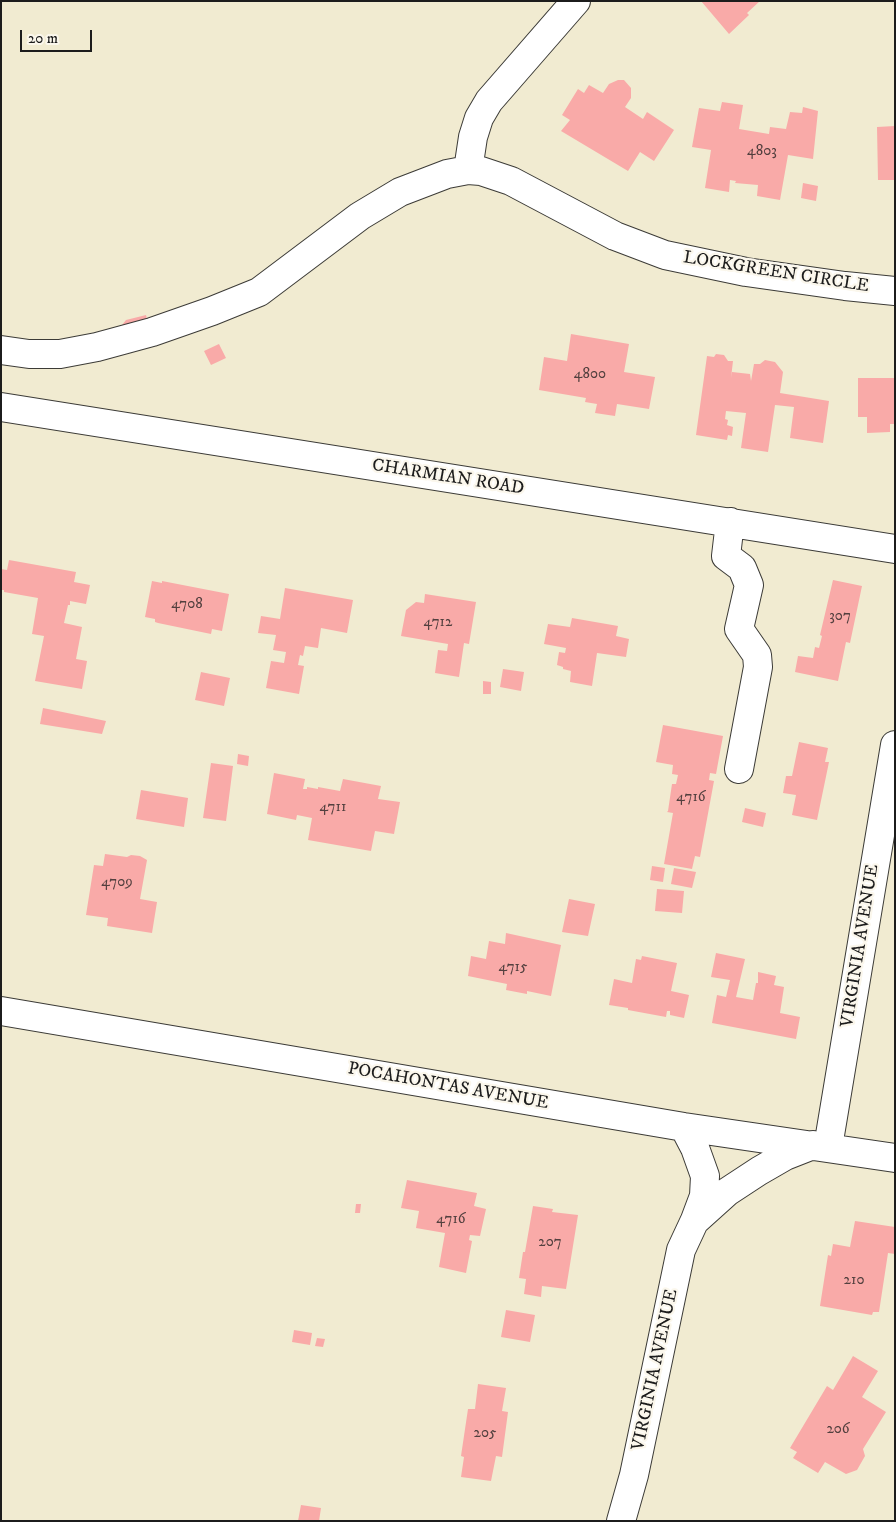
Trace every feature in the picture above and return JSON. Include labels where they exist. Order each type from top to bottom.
[{"type":"street","points":[[468,170],[479,118],[489,102],[576,1]]},
{"type":"street","name":"LOCKGREEN CIRCLE","points":[[1,350],[29,354],[60,354],[97,347],[152,332],[259,292],[360,216],[400,192],[446,174],[468,170],[480,171],[511,181],[615,236],[665,255],[746,272],[895,291]]},
{"type":"street","name":"CHARMIAN ROAD","points":[[1,407],[730,522],[895,550]]},
{"type":"street","points":[[730,522],[726,556],[742,568],[749,585],[739,629],[757,655],[758,667],[739,769]]},
{"type":"street","name":"VIRGINIA AVENUE","points":[[695,1220],[727,1192],[758,1171],[785,1156],[821,1146],[895,745]]},
{"type":"street","name":"POCAHONTAS AVENUE","points":[[1,1011],[684,1127],[895,1158]]},
{"type":"street","name":"VIRGINIA AVENUE","points":[[621,1521],[634,1475],[681,1250],[704,1196],[705,1176],[695,1148],[684,1127]]},
{"type":"building","points":[[701,1],[760,1],[747,13],[749,15],[729,34]]},
{"type":"building","points":[[618,80],[624,80],[631,88],[631,98],[625,107],[643,119],[647,112],[674,130],[654,161],[640,152],[628,171],[561,131],[570,120],[562,115],[578,89],[584,93],[589,85],[603,93],[609,84]]},
{"type":"building","points":[[722,102],[743,105],[739,129],[769,134],[770,127],[786,129],[790,112],[802,113],[803,107],[818,111],[813,159],[788,155],[780,200],[757,196],[758,185],[735,183],[736,181],[730,180],[729,192],[705,188],[711,150],[692,147],[699,108],[720,111]]},
{"type":"building","points":[[895,126],[895,180],[878,180],[877,127]]},
{"type":"building","points":[[803,183],[818,186],[816,201],[801,198]]},
{"type":"building","points":[[146,315],[150,330],[124,332],[122,325],[126,320]]},
{"type":"building","points":[[571,334],[629,344],[624,372],[655,377],[649,409],[617,404],[615,416],[595,413],[597,404],[585,402],[586,398],[539,390],[544,357],[567,361]]},
{"type":"building","points":[[219,344],[226,358],[211,365],[204,351]]},
{"type":"building","points":[[716,354],[724,355],[728,361],[733,361],[731,378],[732,372],[750,374],[751,381],[754,364],[760,364],[765,360],[775,362],[783,372],[780,393],[829,401],[823,443],[790,438],[794,407],[775,405],[768,452],[741,448],[746,413],[726,411],[725,419],[728,420],[727,425],[733,427],[732,436],[728,435],[727,440],[696,435],[707,356],[714,357]]},
{"type":"building","points":[[858,378],[895,378],[895,424],[890,424],[890,432],[867,433],[867,417],[858,417]]},
{"type":"building","points":[[9,560],[76,572],[74,582],[90,585],[86,604],[70,601],[64,623],[82,627],[76,659],[87,661],[82,689],[35,681],[44,636],[32,634],[38,598],[1,590],[1,569],[7,570]]},
{"type":"building","points":[[833,580],[862,586],[850,643],[846,642],[838,681],[795,672],[798,656],[813,658],[815,647],[819,648],[822,636],[820,635]]},
{"type":"building","points":[[152,581],[162,583],[162,581],[229,594],[222,631],[212,629],[211,634],[158,623],[155,622],[155,619],[145,617]]},
{"type":"building","points":[[285,588],[353,600],[347,633],[321,628],[318,648],[305,646],[303,656],[300,655],[298,665],[304,666],[299,694],[266,688],[271,661],[284,663],[286,652],[273,650],[276,635],[258,633],[261,616],[280,619]]},
{"type":"building","points":[[425,594],[476,602],[469,644],[464,643],[459,677],[435,673],[438,650],[447,651],[448,644],[401,636],[406,610],[416,602],[424,603]]},
{"type":"building","points":[[572,618],[618,626],[616,636],[629,639],[626,657],[597,653],[592,686],[570,682],[571,671],[557,665],[559,652],[565,653],[566,648],[544,644],[548,624],[570,627]]},
{"type":"building","points":[[503,669],[524,672],[521,691],[500,687]]},
{"type":"building","points":[[201,672],[230,678],[224,706],[195,700]]},
{"type":"building","points":[[483,681],[491,682],[491,694],[483,694]]},
{"type":"building","points":[[43,708],[106,721],[102,734],[40,724]]},
{"type":"building","points":[[663,725],[723,736],[716,774],[710,773],[709,780],[714,781],[700,857],[695,856],[692,869],[664,864],[673,813],[667,812],[672,784],[676,784],[678,775],[672,774],[673,765],[656,762]]},
{"type":"building","points":[[799,742],[828,748],[825,762],[829,762],[817,820],[792,815],[796,795],[783,793],[786,776],[792,776]]},
{"type":"building","points":[[238,754],[249,756],[248,766],[237,764]]},
{"type":"building","points":[[211,763],[233,766],[226,821],[203,818]]},
{"type":"building","points":[[274,773],[305,779],[303,789],[307,789],[307,787],[318,789],[318,787],[340,791],[343,779],[381,786],[378,799],[400,802],[394,834],[375,831],[371,851],[308,840],[312,818],[297,815],[296,820],[267,814]]},
{"type":"building","points":[[141,790],[188,798],[184,827],[136,819]]},
{"type":"building","points":[[745,808],[766,813],[763,827],[742,822]]},
{"type":"building","points":[[105,854],[127,857],[131,855],[140,856],[147,860],[140,899],[157,902],[152,933],[107,926],[108,918],[86,915],[94,865],[103,866]]},
{"type":"building","points":[[652,866],[665,868],[663,882],[650,880]]},
{"type":"building","points":[[674,868],[696,872],[692,888],[671,884]]},
{"type":"building","points":[[657,889],[684,891],[682,913],[655,911]]},
{"type":"building","points":[[569,899],[595,904],[588,936],[562,932]]},
{"type":"building","points":[[506,933],[561,945],[551,996],[527,991],[527,994],[506,990],[507,984],[468,976],[471,956],[486,959],[489,941],[505,944]]},
{"type":"building","points":[[716,953],[745,959],[736,997],[753,1000],[756,983],[758,983],[758,972],[776,976],[774,985],[784,987],[780,1013],[800,1017],[796,1039],[712,1023],[717,995],[726,997],[730,980],[711,977]]},
{"type":"building","points":[[642,956],[677,963],[671,991],[689,995],[684,1018],[670,1015],[670,1011],[667,1011],[666,1017],[609,1005],[614,979],[632,983],[636,959],[641,960]]},
{"type":"building","points":[[407,1180],[477,1193],[474,1206],[486,1209],[480,1236],[470,1235],[469,1240],[472,1241],[466,1273],[439,1267],[445,1233],[416,1228],[419,1211],[401,1208]]},
{"type":"building","points":[[356,1204],[361,1204],[360,1213],[355,1213]]},
{"type":"building","points":[[533,1206],[553,1209],[552,1212],[578,1215],[566,1289],[542,1286],[541,1297],[524,1294],[526,1279],[519,1278]]},
{"type":"building","points":[[855,1221],[895,1227],[895,1254],[888,1253],[879,1312],[873,1312],[872,1315],[820,1306],[828,1255],[831,1256],[833,1244],[850,1247]]},
{"type":"building","points":[[506,1310],[535,1315],[530,1342],[501,1337]]},
{"type":"building","points":[[294,1330],[312,1333],[310,1345],[292,1342]]},
{"type":"building","points":[[317,1338],[325,1339],[323,1347],[315,1346]]},
{"type":"building","points":[[853,1356],[878,1371],[862,1397],[886,1412],[863,1449],[865,1456],[857,1470],[846,1474],[825,1462],[818,1473],[793,1458],[797,1452],[790,1448],[827,1386],[833,1390]]},
{"type":"building","points":[[478,1384],[506,1388],[502,1411],[508,1412],[502,1457],[496,1456],[491,1481],[461,1477],[464,1457],[461,1456],[468,1409],[475,1409]]},
{"type":"building","points":[[301,1505],[321,1508],[319,1521],[298,1521]]}]
